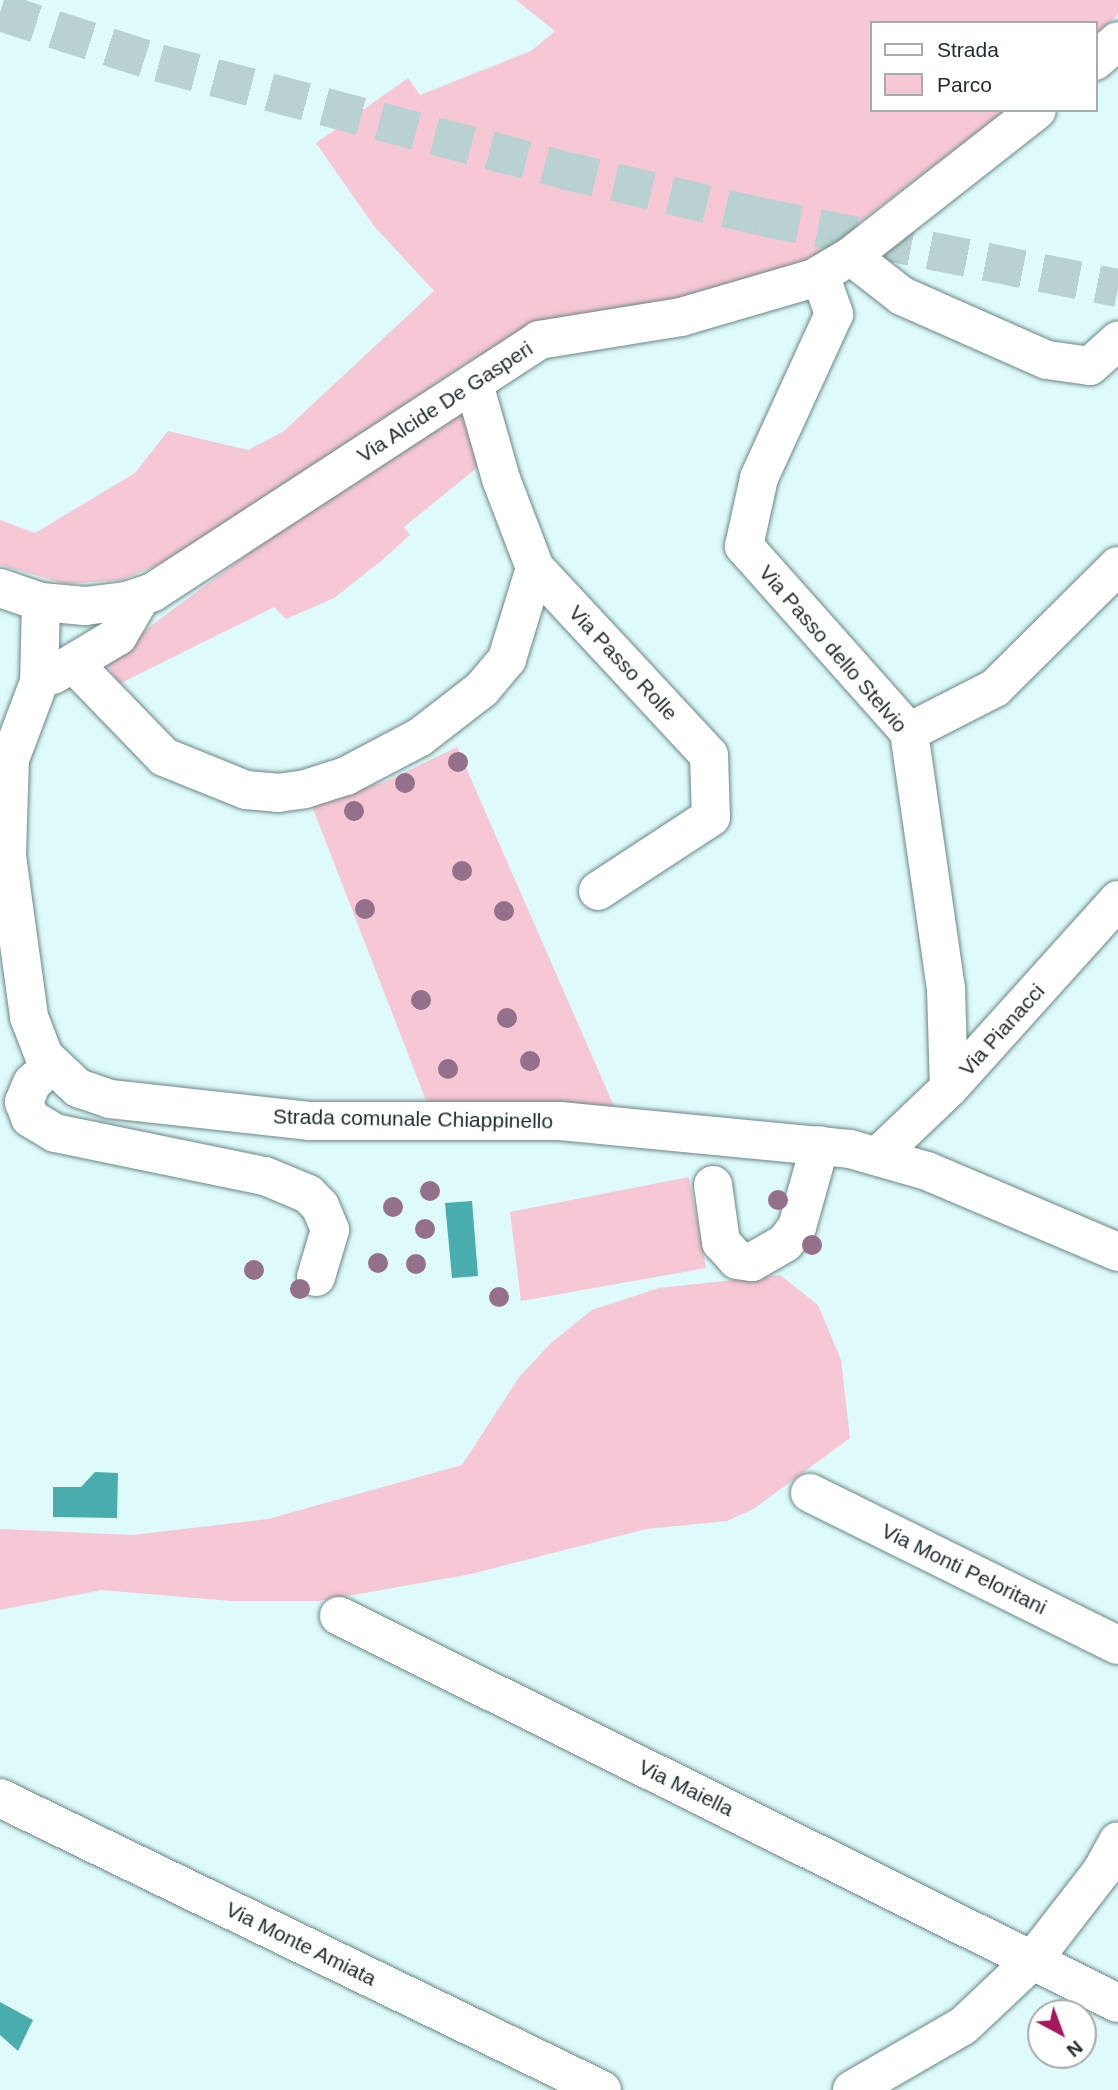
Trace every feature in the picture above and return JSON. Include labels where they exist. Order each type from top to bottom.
[{"type":"street","points":[[1097,59],[1118,41]]},
{"type":"street","name":"Via Alcide De Gasperi","points":[[0,588],[41,602],[99,606],[141,597],[539,340],[681,317],[814,278],[851,256],[1034,112]]},
{"type":"street","points":[[851,256],[902,296],[1047,360],[1090,366],[1118,341]]},
{"type":"street","name":"Via Passo dello Stelvio","points":[[814,278],[825,289],[834,314],[759,478],[744,546],[909,732],[946,989],[949,1088]]},
{"type":"street","name":"Via Passo Rolle","points":[[474,384],[501,479],[535,568],[709,755],[711,817],[598,891]]},
{"type":"street","points":[[909,732],[995,688],[1118,566]]},
{"type":"street","points":[[75,665],[164,757],[246,790],[278,793],[305,789],[346,776],[420,737],[482,689],[507,659],[535,568]]},
{"type":"street","points":[[39,682],[75,665],[118,636],[141,597]]},
{"type":"street","name":"Strada comunale Chiappinello","points":[[41,602],[39,682],[10,759],[7,856],[25,1002],[51,1066],[78,1088],[110,1099],[277,1118],[560,1121],[820,1145],[880,1154],[1118,1252]]},
{"type":"street","name":"Via Pianacci","points":[[880,1154],[949,1088],[1118,900]]},
{"type":"street","points":[[51,1066],[26,1093],[15,1123],[73,1138],[265,1176],[300,1189],[320,1206],[330,1230],[316,1277]]},
{"type":"street","points":[[713,1185],[725,1251],[752,1262],[785,1243],[797,1227],[820,1145]]},
{"type":"street","name":"Via Monti Peloritani","points":[[810,1493],[1118,1644]]},
{"type":"street","name":"Via Maiella","points":[[340,1616],[1118,2003]]},
{"type":"street","name":"Via Monte Amiata","points":[[0,1798],[602,2090]]},
{"type":"street","points":[[852,2090],[963,2026],[1032,1961],[1101,1872],[1118,1841]]},
{"type":"green space","points":[[516,0],[1118,0],[1118,14],[1097,34],[1097,21],[870,21],[870,112],[1003,112],[818,254],[782,272],[515,337],[466,363],[201,547],[121,580],[66,584],[0,565],[0,520],[35,533],[135,473],[168,431],[248,450],[284,431],[434,291],[374,226],[316,143],[408,78],[420,95],[531,51],[555,31]]},
{"type":"green space","points":[[473,398],[489,458],[404,527],[410,535],[381,561],[334,598],[286,619],[274,607],[119,684],[105,660],[261,544]]},
{"type":"green space","points":[[457,747],[617,1113],[427,1103],[310,801],[383,783]]},
{"type":"green space","points":[[689,1177],[706,1268],[521,1301],[510,1212]]},
{"type":"green space","points":[[780,1275],[818,1305],[841,1360],[850,1438],[755,1508],[727,1521],[646,1529],[471,1574],[319,1601],[231,1601],[101,1590],[0,1610],[0,1529],[133,1535],[268,1519],[462,1465],[520,1376],[551,1343],[592,1310],[659,1288]]},
{"type":"water","points":[[472,1201],[478,1276],[452,1278],[445,1203]]},
{"type":"water","points":[[95,1472],[118,1473],[117,1518],[53,1517],[53,1487],[81,1487]]},
{"type":"water","points":[[0,2002],[33,2020],[18,2051],[0,2035]]},
{"type":"tunnel","points":[[0,12],[159,63],[559,169],[762,217],[1118,288]]}]
